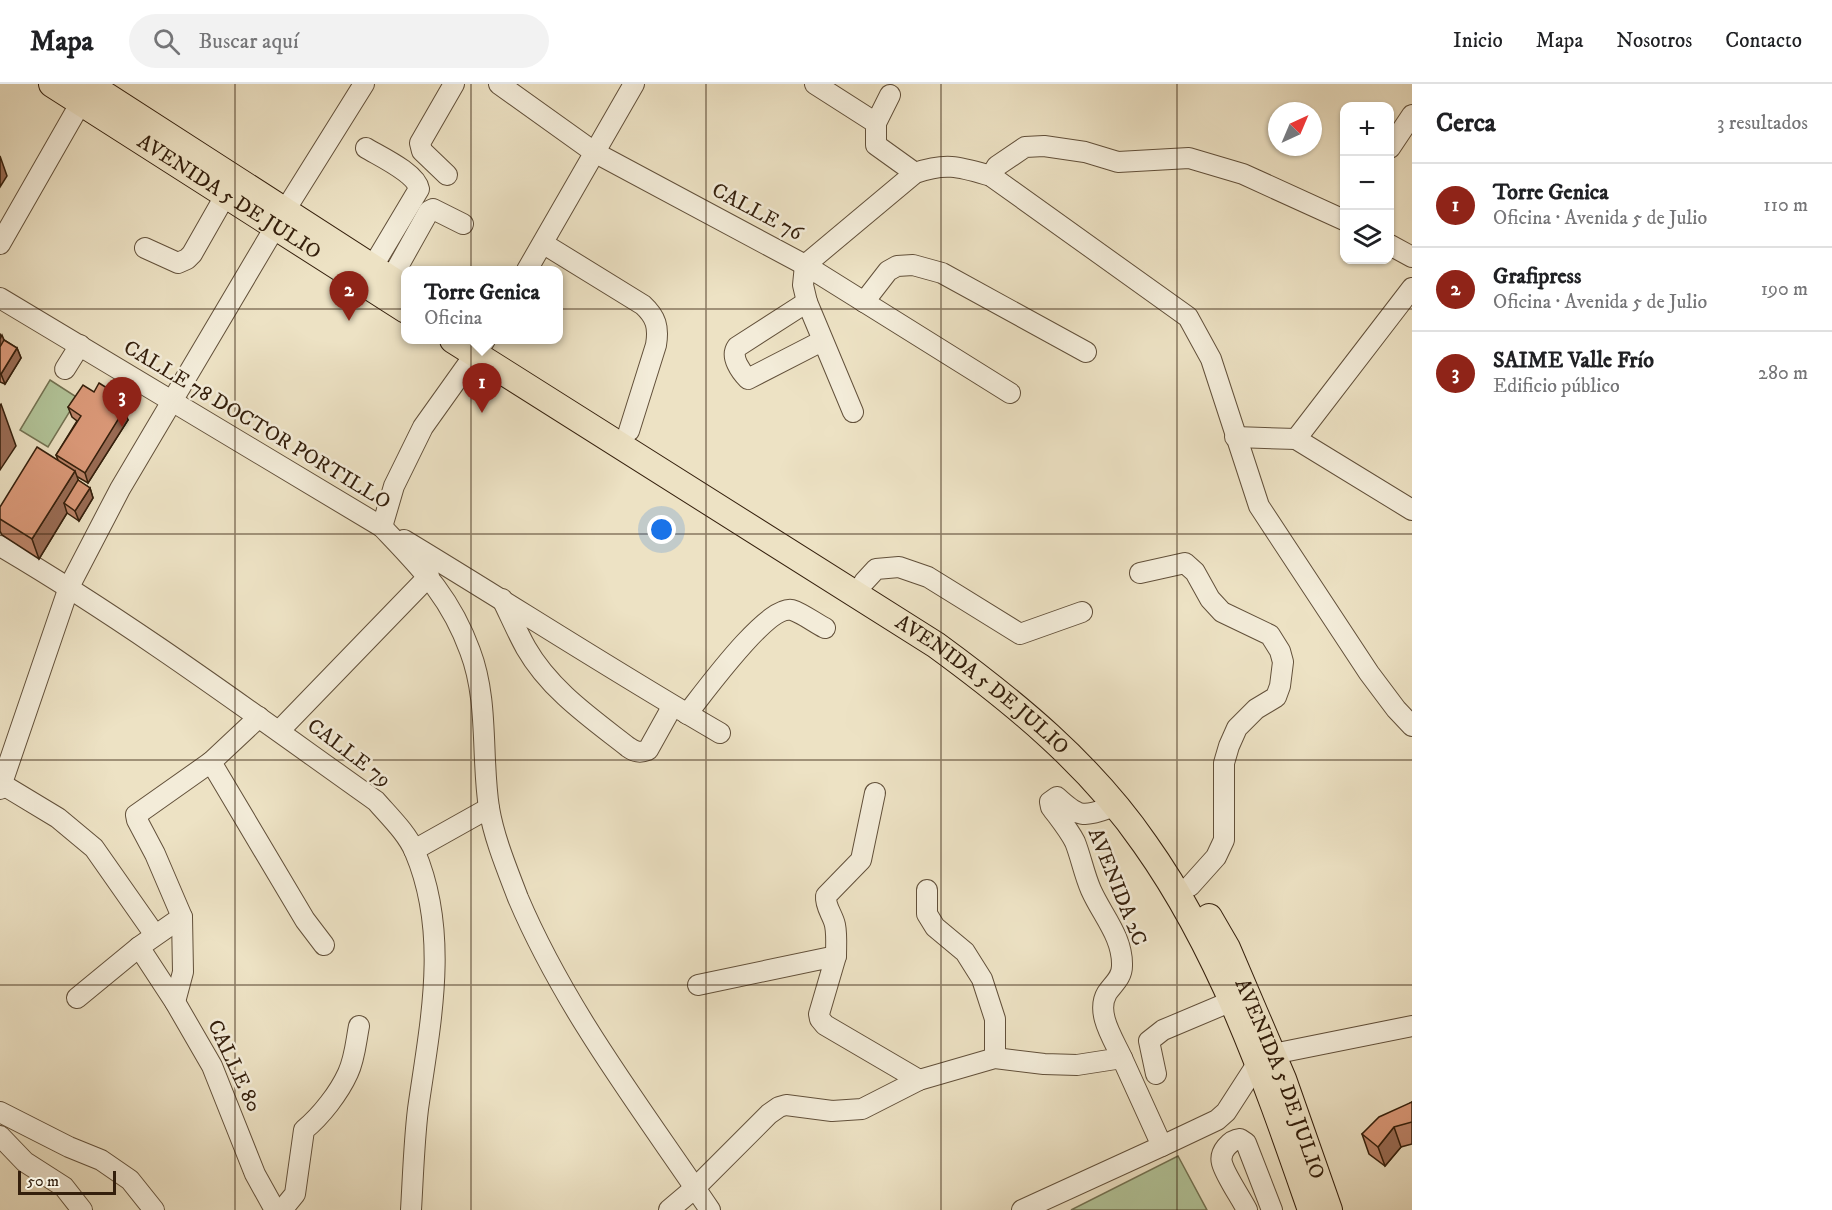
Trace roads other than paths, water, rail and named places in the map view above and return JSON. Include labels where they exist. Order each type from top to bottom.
[{"type":"main road","name":"AVENIDA 5 DE JULIO","points":[[52,84],[88,89],[280,220],[401,307]]},
{"type":"main road","name":"AVENIDA 5 DE JULIO","points":[[88,89],[225,196],[280,220],[390,278]]},
{"type":"main road","name":"AVENIDA 5 DE JULIO","points":[[482,344],[629,431],[934,626],[995,670],[1055,720],[1117,783],[1158,834],[1227,948],[1312,1208]]},
{"type":"main road","name":"AVENIDA 5 DE JULIO","points":[[482,344],[936,645],[996,689],[1041,728],[1075,761],[1145,843],[1183,903],[1265,1059]]},
{"type":"street","points":[[155,935],[94,848],[58,818],[1,786],[69,587],[120,489],[364,84]]},
{"type":"street","points":[[447,175],[422,151],[420,143],[454,84]]},
{"type":"street","name":"CALLE 76","points":[[499,84],[594,152],[805,265],[915,173],[935,166],[959,167],[991,176],[1188,317],[1211,359],[1259,506],[1369,674],[1412,726]]},
{"type":"street","points":[[530,266],[634,84]]},
{"type":"street","points":[[815,84],[876,123]]},
{"type":"street","points":[[0,244],[88,89]]},
{"type":"street","points":[[890,95],[876,123],[876,145],[915,173]]},
{"type":"street","points":[[1394,141],[1412,115]]},
{"type":"street","points":[[991,176],[996,166],[1025,147],[1044,146],[1085,152],[1118,162],[1190,158],[1243,174],[1340,216]]},
{"type":"street","points":[[366,148],[411,175],[418,182],[419,189],[390,278]]},
{"type":"street","points":[[145,248],[178,263],[187,259],[225,196]]},
{"type":"street","points":[[390,278],[429,211],[433,209],[464,224]]},
{"type":"street","points":[[544,244],[643,305],[653,315],[659,331],[629,431]]},
{"type":"street","points":[[1394,248],[1412,257]]},
{"type":"street","points":[[853,412],[807,302],[803,285],[805,265],[1010,393]]},
{"type":"street","points":[[864,302],[888,271],[897,266],[913,265],[942,273],[1086,352]]},
{"type":"street","points":[[1296,439],[1412,288]]},
{"type":"street","name":"CALLE 78 DOCTOR PORTILLO","points":[[0,298],[382,527],[429,576],[446,599],[474,662],[481,690],[489,808],[498,842],[518,897],[546,958],[586,1027],[710,1210]]},
{"type":"street","points":[[807,302],[737,347],[734,356],[748,379],[822,340]]},
{"type":"street","points":[[482,344],[423,427],[394,486],[382,527],[502,598],[720,733]]},
{"type":"street","points":[[65,369],[80,345]]},
{"type":"street","points":[[1235,437],[1296,439],[1412,510]]},
{"type":"street","name":"CALLE 79","points":[[0,546],[69,587],[260,717],[376,801],[414,850],[434,920],[436,952],[433,997],[418,1113],[411,1210]]},
{"type":"street","points":[[1140,573],[1185,563],[1195,572],[1210,599],[1222,612],[1270,635],[1280,651],[1282,662],[1280,686],[1276,697],[1256,709],[1237,728],[1229,746],[1224,762],[1224,840],[1216,857],[1190,886]]},
{"type":"street","points":[[864,582],[876,569],[898,567],[928,577],[1020,634],[1082,612]]},
{"type":"street","points":[[279,731],[429,576]]},
{"type":"street","points":[[502,598],[527,649],[562,694],[635,752],[648,750],[680,710],[762,625],[779,612],[791,610],[825,628]]},
{"type":"street","points":[[175,1002],[183,972],[182,918],[136,815],[211,762],[260,717]]},
{"type":"street","points":[[211,762],[305,920],[324,945]]},
{"type":"street","points":[[875,793],[861,861],[825,900],[835,923],[837,941],[836,956],[819,1014],[820,1019],[833,1031],[919,1080]]},
{"type":"street","name":"AVENIDA 2C","points":[[1115,806],[1087,815],[1077,813],[1057,797],[1050,802],[1051,807],[1074,840],[1092,891],[1108,918],[1121,952],[1120,978],[1107,994],[1102,1013],[1122,1058]]},
{"type":"street","points":[[414,850],[489,808]]},
{"type":"street","points":[[927,890],[927,914],[935,927],[965,952],[982,979],[995,1019],[995,1058]]},
{"type":"street","points":[[77,998],[155,935],[182,918]]},
{"type":"street","name":"CALLE 80","points":[[139,948],[175,1002],[212,1066],[255,1174],[275,1210]]},
{"type":"street","points":[[698,985],[836,956]]},
{"type":"street","points":[[1156,1074],[1149,1052],[1149,1041],[1163,1030],[1233,1001]]},
{"type":"street","points":[[282,1210],[295,1194],[304,1130],[318,1117],[348,1073],[359,1026]]},
{"type":"street","points":[[1022,1210],[1217,1120],[1226,1112],[1265,1059],[1412,1026]]},
{"type":"street","points":[[669,1210],[779,1107],[795,1105],[847,1111],[862,1109],[919,1080],[995,1058],[1044,1064],[1077,1065],[1122,1058],[1162,1146]]},
{"type":"street","points":[[0,1112],[69,1148],[101,1160],[130,1180],[154,1210]]},
{"type":"street","points":[[0,1136],[25,1162],[64,1187],[82,1210]]},
{"type":"street","points":[[1248,1210],[1221,1162],[1223,1152],[1229,1144],[1240,1139],[1246,1143],[1272,1210]]},
{"type":"place","name":"Grafipress","points":[[349,321]]},
{"type":"place","name":"Torre Genica","points":[[482,413]]},
{"type":"place","name":"SAIME Valle Frío","points":[[122,427]]}]
